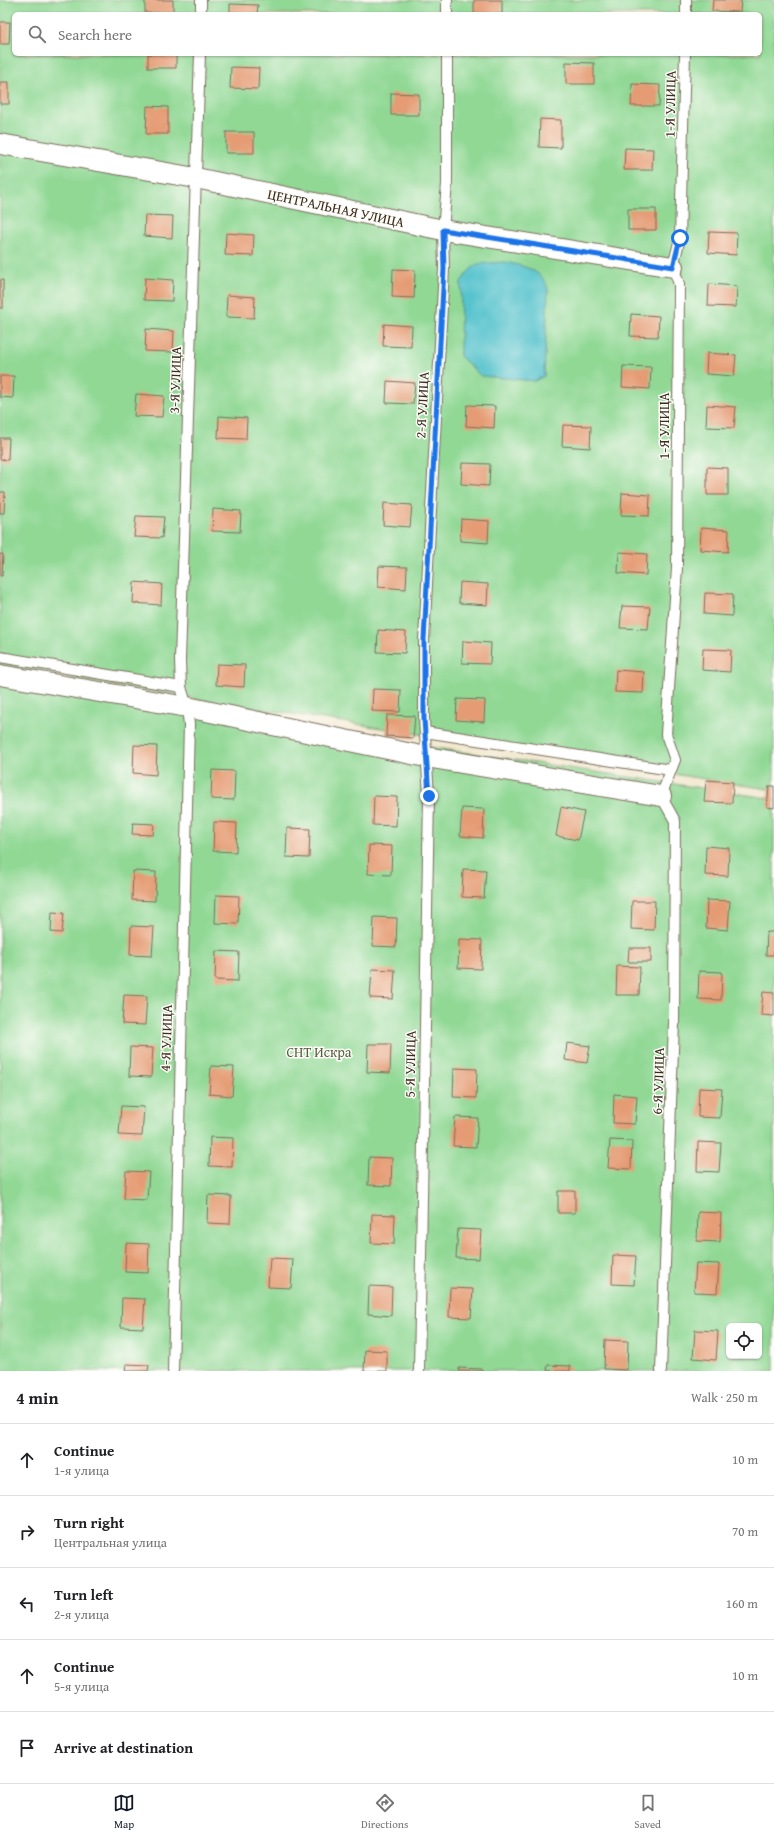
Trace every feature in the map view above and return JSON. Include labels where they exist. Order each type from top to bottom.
[{"type":"street","name":"ЦЕНТРАЛЬНАЯ УЛИЦА","points":[[0,144],[196,178],[443,230],[673,267]]},
{"type":"street","points":[[0,675],[187,707],[426,757],[661,796]]},
{"type":"lane","points":[[201,0],[201,12]]},
{"type":"lane","points":[[447,0],[447,12]]},
{"type":"lane","points":[[686,0],[686,12]]},
{"type":"lane","name":"3-Я УЛИЦА","points":[[187,707],[181,687],[180,652],[200,56]]},
{"type":"lane","name":"2-Я УЛИЦА","points":[[426,757],[424,640],[444,269],[443,230],[447,184],[447,56]]},
{"type":"lane","name":"1-Я УЛИЦА","points":[[661,796],[675,760],[666,734],[677,568],[679,284],[673,267],[680,238],[685,56]]},
{"type":"lane","points":[[0,656],[181,687]]},
{"type":"lane","name":"4-Я УЛИЦА","points":[[173,1371],[189,725],[187,707]]},
{"type":"lane","points":[[425,732],[671,770]]},
{"type":"lane","name":"5-Я УЛИЦА","points":[[419,1371],[429,796],[426,757]]},
{"type":"lane","name":"6-Я УЛИЦА","points":[[661,796],[675,821],[674,1022],[661,1371]]},
{"type":"green space","points":[[0,0],[774,0],[774,790],[0,668]]},
{"type":"green space","name":"СНТ Искра","points":[[0,682],[774,799],[774,1371],[0,1371]]},
{"type":"water","points":[[505,262],[525,267],[537,273],[545,282],[548,289],[544,376],[535,381],[481,376],[460,356],[461,282],[468,272],[477,264]]},
{"type":"building","points":[[145,0],[173,0],[173,12],[145,12]]},
{"type":"building","points":[[474,0],[502,0],[502,12],[474,12]]},
{"type":"building","points":[[713,0],[741,0],[740,12],[712,11]]},
{"type":"building","points":[[230,4],[258,5],[257,12],[230,12]]},
{"type":"building","points":[[0,22],[10,22],[9,44],[0,44]]},
{"type":"building","points":[[148,56],[176,56],[176,68],[148,68]]},
{"type":"building","points":[[566,62],[594,63],[594,84],[566,84]]},
{"type":"building","points":[[231,67],[259,68],[258,89],[230,88]]},
{"type":"building","points":[[0,82],[9,82],[9,104],[0,104]]},
{"type":"building","points":[[632,84],[660,85],[659,106],[631,106]]},
{"type":"building","points":[[391,93],[419,94],[419,115],[391,115]]},
{"type":"building","points":[[147,106],[168,107],[168,134],[146,134]]},
{"type":"building","points":[[540,119],[561,120],[561,148],[539,147]]},
{"type":"building","points":[[226,132],[254,132],[254,153],[226,153]]},
{"type":"building","points":[[625,148],[653,149],[652,170],[624,170]]},
{"type":"building","points":[[628,209],[656,209],[656,230],[628,230]]},
{"type":"building","points":[[145,215],[173,216],[172,238],[144,236]]},
{"type":"building","points":[[709,232],[737,233],[736,255],[708,253]]},
{"type":"building","points":[[226,233],[254,235],[253,256],[225,255]]},
{"type":"building","points":[[393,269],[415,270],[414,298],[392,297]]},
{"type":"building","points":[[145,278],[173,280],[172,301],[144,300]]},
{"type":"building","points":[[0,280],[3,280],[3,308],[0,308]]},
{"type":"building","points":[[709,284],[737,286],[736,307],[708,306]]},
{"type":"building","points":[[227,295],[255,297],[254,318],[226,317]]},
{"type":"building","points":[[631,314],[659,316],[658,337],[630,336]]},
{"type":"building","points":[[384,324],[412,326],[411,347],[383,346]]},
{"type":"building","points":[[146,329],[174,331],[173,352],[145,351]]},
{"type":"building","points":[[707,353],[736,355],[734,376],[706,374]]},
{"type":"building","points":[[623,366],[651,367],[650,389],[622,387]]},
{"type":"building","points":[[0,376],[14,376],[13,398],[0,397]]},
{"type":"building","points":[[387,381],[415,383],[413,404],[386,403]]},
{"type":"building","points":[[136,394],[164,396],[162,417],[134,416]]},
{"type":"building","points":[[467,405],[495,406],[494,428],[466,426]]},
{"type":"building","points":[[707,405],[736,407],[734,428],[706,427]]},
{"type":"building","points":[[219,416],[247,418],[246,439],[218,438]]},
{"type":"building","points":[[563,425],[591,426],[590,448],[562,446]]},
{"type":"building","points":[[0,438],[9,438],[8,460],[0,459]]},
{"type":"building","points":[[462,463],[490,464],[489,486],[461,484]]},
{"type":"building","points":[[707,467],[728,468],[728,495],[707,495]]},
{"type":"building","points":[[0,492],[5,492],[4,513],[0,513]]},
{"type":"building","points":[[622,493],[650,495],[649,516],[621,515]]},
{"type":"building","points":[[384,503],[412,505],[410,527],[383,525]]},
{"type":"building","points":[[213,509],[241,511],[240,532],[212,531]]},
{"type":"building","points":[[136,516],[164,517],[162,538],[134,537]]},
{"type":"building","points":[[461,519],[489,521],[488,543],[460,541]]},
{"type":"building","points":[[701,528],[729,530],[728,552],[700,550]]},
{"type":"building","points":[[619,552],[647,554],[646,575],[618,573]]},
{"type":"building","points":[[0,554],[3,554],[2,576],[0,576]]},
{"type":"building","points":[[379,566],[407,567],[406,589],[378,587]]},
{"type":"building","points":[[134,582],[162,584],[161,605],[133,603]]},
{"type":"building","points":[[460,582],[488,584],[487,605],[459,603]]},
{"type":"building","points":[[705,593],[733,594],[732,616],[704,614]]},
{"type":"building","points":[[622,606],[650,607],[648,629],[620,628]]},
{"type":"building","points":[[378,630],[406,632],[405,653],[377,652]]},
{"type":"building","points":[[463,641],[491,643],[490,664],[462,663]]},
{"type":"building","points":[[703,649],[731,650],[730,672],[702,670]]},
{"type":"building","points":[[217,664],[245,665],[244,687],[216,685]]},
{"type":"building","points":[[616,670],[644,672],[643,693],[615,692]]},
{"type":"building","points":[[373,689],[401,690],[400,712],[372,711]]},
{"type":"building","points":[[457,699],[485,700],[484,722],[456,720]]},
{"type":"building","points":[[387,715],[415,716],[413,738],[386,736]]},
{"type":"building","points":[[134,745],[157,746],[156,775],[133,773]]},
{"type":"building","points":[[212,770],[235,771],[234,800],[211,799]]},
{"type":"building","points":[[706,780],[733,782],[732,803],[704,802]]},
{"type":"building","points":[[769,786],[774,786],[774,808],[767,807]]},
{"type":"building","points":[[374,796],[397,797],[396,826],[373,825]]},
{"type":"building","points":[[561,807],[584,812],[578,840],[556,836]]},
{"type":"building","points":[[462,808],[484,809],[483,838],[460,836]]},
{"type":"building","points":[[214,822],[237,823],[236,852],[213,851]]},
{"type":"building","points":[[133,823],[154,824],[153,835],[132,834]]},
{"type":"building","points":[[287,828],[310,829],[309,858],[286,857]]},
{"type":"building","points":[[369,845],[392,846],[391,875],[368,874]]},
{"type":"building","points":[[706,846],[729,848],[728,876],[705,875]]},
{"type":"building","points":[[463,869],[486,870],[484,898],[462,897]]},
{"type":"building","points":[[133,871],[156,872],[155,901],[132,900]]},
{"type":"building","points":[[216,895],[239,896],[238,924],[215,923]]},
{"type":"building","points":[[707,900],[730,901],[728,930],[706,928]]},
{"type":"building","points":[[632,901],[655,901],[654,930],[631,929]]},
{"type":"building","points":[[52,912],[64,913],[62,933],[51,932]]},
{"type":"building","points":[[374,917],[397,918],[396,947],[373,946]]},
{"type":"building","points":[[131,926],[154,927],[152,956],[130,955]]},
{"type":"building","points":[[767,932],[774,932],[774,955],[766,955]]},
{"type":"building","points":[[459,939],[482,940],[481,969],[458,968]]},
{"type":"building","points":[[629,948],[651,948],[651,962],[628,962]]},
{"type":"building","points":[[216,951],[239,952],[238,981],[215,980]]},
{"type":"building","points":[[617,966],[640,967],[639,995],[616,995]]},
{"type":"building","points":[[372,969],[395,970],[393,999],[370,998]]},
{"type":"building","points":[[699,971],[722,972],[721,1000],[698,999]]},
{"type":"building","points":[[763,992],[774,993],[774,1016],[761,1015]]},
{"type":"building","points":[[124,995],[147,996],[145,1025],[122,1024]]},
{"type":"building","points":[[567,1043],[590,1046],[587,1063],[565,1060]]},
{"type":"building","points":[[368,1044],[391,1044],[390,1073],[367,1072]]},
{"type":"building","points":[[130,1047],[153,1048],[151,1077],[129,1076]]},
{"type":"building","points":[[211,1066],[234,1067],[232,1096],[209,1094]]},
{"type":"building","points":[[454,1068],[477,1069],[476,1098],[453,1097]]},
{"type":"building","points":[[699,1088],[722,1089],[720,1118],[698,1117]]},
{"type":"building","points":[[614,1094],[637,1096],[635,1124],[613,1123]]},
{"type":"building","points":[[121,1106],[144,1107],[142,1136],[119,1135]]},
{"type":"building","points":[[455,1117],[478,1118],[476,1147],[453,1146]]},
{"type":"building","points":[[210,1137],[233,1138],[232,1167],[209,1166]]},
{"type":"building","points":[[610,1140],[632,1141],[631,1169],[608,1168]]},
{"type":"building","points":[[698,1142],[721,1143],[719,1172],[697,1171]]},
{"type":"building","points":[[369,1157],[392,1158],[391,1186],[368,1185]]},
{"type":"building","points":[[126,1171],[149,1172],[147,1200],[124,1199]]},
{"type":"building","points":[[558,1191],[575,1191],[575,1213],[558,1213]]},
{"type":"building","points":[[208,1195],[231,1196],[230,1224],[207,1223]]},
{"type":"building","points":[[698,1212],[721,1213],[720,1242],[697,1241]]},
{"type":"building","points":[[372,1214],[395,1215],[394,1244],[371,1243]]},
{"type":"building","points":[[458,1229],[481,1230],[479,1259],[456,1258]]},
{"type":"building","points":[[126,1243],[149,1244],[148,1273],[125,1272]]},
{"type":"building","points":[[613,1255],[636,1256],[634,1285],[612,1284]]},
{"type":"building","points":[[270,1258],[293,1259],[291,1288],[268,1287]]},
{"type":"building","points":[[696,1263],[719,1264],[717,1293],[694,1292]]},
{"type":"building","points":[[369,1286],[392,1287],[391,1316],[368,1314]]},
{"type":"building","points":[[450,1288],[473,1289],[471,1318],[449,1317]]},
{"type":"building","points":[[122,1298],[145,1299],[143,1328],[121,1327]]},
{"type":"building","points":[[695,1330],[718,1331],[716,1360],[693,1358]]},
{"type":"building","points":[[605,1340],[628,1341],[627,1370],[604,1369]]},
{"type":"building","points":[[365,1350],[387,1351],[387,1371],[364,1371]]},
{"type":"building","points":[[126,1364],[149,1365],[148,1371],[125,1371]]},
{"type":"building","points":[[548,1365],[570,1366],[570,1371],[547,1371]]},
{"type":"building","points":[[459,1368],[482,1369],[482,1371],[459,1371]]},
{"type":"route","points":[[429,796],[424,719],[424,640],[444,269],[443,230],[673,267],[680,238]]}]
